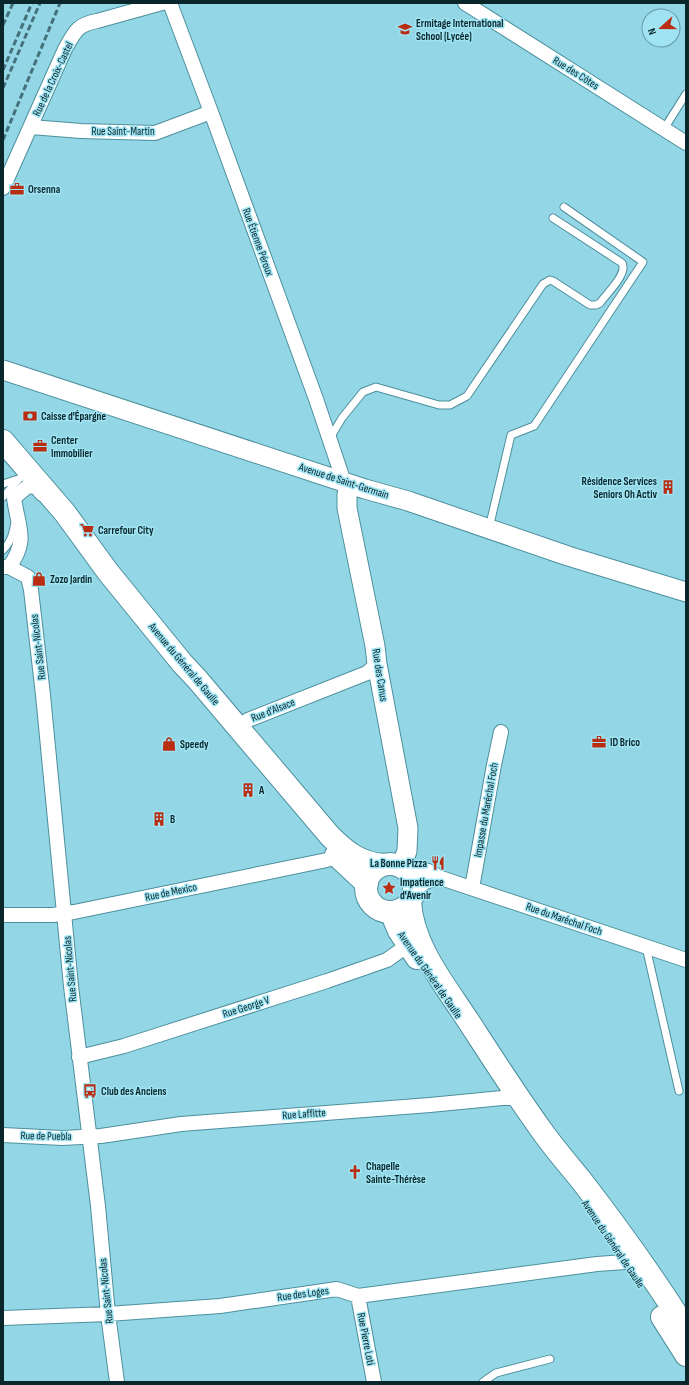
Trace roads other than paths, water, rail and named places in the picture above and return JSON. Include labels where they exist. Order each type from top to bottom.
[{"type":"main road","name":"Avenue de Saint-Germain","points":[[3,370],[408,501],[568,556],[686,592]]},
{"type":"main road","name":"Avenue du Général de Gaulle","points":[[8,452],[17,483],[306,822],[336,855],[367,884]]},
{"type":"main road","name":"Avenue du Général de Gaulle","points":[[8,452],[60,508],[118,585],[182,663],[330,836],[345,851],[372,864],[396,866]]},
{"type":"main road","name":"Rue des Canus","points":[[349,483],[346,508],[375,646],[377,664],[408,828],[407,851],[396,866]]},
{"type":"main road","points":[[396,866],[410,874],[414,882],[412,897],[402,909],[391,912],[381,910],[372,904],[367,895],[367,884],[372,872],[375,869],[396,866]]},
{"type":"main road","name":"Avenue du Général de Gaulle","points":[[412,897],[411,916],[418,938],[425,953],[502,1073]]},
{"type":"main road","name":"Avenue du Général de Gaulle","points":[[391,912],[399,931],[442,994],[502,1073],[542,1131],[603,1208],[686,1355]]},
{"type":"main road","name":"Avenue du Général de Gaulle","points":[[631,1259],[686,1329]]},
{"type":"street","name":"Rue de la Croix-Castel","points":[[3,188],[65,49],[77,29],[86,23],[162,3]]},
{"type":"street","name":"Rue Étienne Péroux","points":[[170,3],[330,439],[349,483]]},
{"type":"street","name":"Rue des Côtes","points":[[465,3],[686,143]]},
{"type":"street","name":"Rue Saint-Martin","points":[[31,127],[81,131],[155,133],[211,112]]},
{"type":"street","points":[[6,567],[15,558],[20,547],[20,527],[16,516],[14,498],[17,483],[35,486],[52,507],[60,508]]},
{"type":"street","name":"Rue Saint-Nicolas","points":[[6,567],[28,577],[31,590],[43,695],[71,986],[98,1206],[108,1314],[117,1382]]},
{"type":"street","name":"Rue d'Alsace","points":[[184,679],[196,685],[230,724],[238,728],[248,720],[367,673],[377,664]]},
{"type":"street","name":"Impasse du Maréchal Foch","points":[[472,888],[494,765],[502,732]]},
{"type":"street","name":"Rue de Mexico","points":[[3,915],[65,914],[326,860],[336,855]]},
{"type":"street","name":"Rue du Maréchal Foch","points":[[396,866],[428,871],[442,878],[686,960]]},
{"type":"street","points":[[412,897],[418,886],[429,880],[442,878]]},
{"type":"street","name":"Rue George V","points":[[79,1058],[124,1046],[327,981],[387,960],[408,945]]},
{"type":"street","name":"Rue Laffitte","points":[[89,1136],[101,1136],[181,1124],[502,1098],[520,1098]]},
{"type":"street","name":"Rue de Puebla","points":[[3,1135],[62,1138],[89,1136]]},
{"type":"street","name":"Rue des Loges","points":[[3,1318],[108,1314],[220,1306],[337,1289],[358,1296],[631,1259]]},
{"type":"street","name":"Rue Pierre Loti","points":[[358,1296],[374,1382]]},
{"type":"lane","points":[[664,129],[686,94]]},
{"type":"lane","points":[[488,529],[511,435],[534,426],[643,262],[564,207]]},
{"type":"lane","points":[[330,439],[342,418],[363,392],[369,389],[376,387],[439,405],[450,405],[467,396],[543,284],[550,280],[590,305],[600,303],[623,274],[624,266],[622,263],[554,218]]},
{"type":"lane","points":[[3,497],[17,483]]},
{"type":"lane","points":[[3,550],[8,545],[12,537],[16,516]]},
{"type":"lane","points":[[646,947],[680,1091]]},
{"type":"lane","points":[[483,1382],[496,1373],[550,1359]]},
{"type":"railway","points":[[3,25],[13,3]]},
{"type":"railway","points":[[3,70],[32,3]]},
{"type":"railway","points":[[3,88],[40,3]]},
{"type":"railway","points":[[3,140],[60,3]]},
{"type":"place","name":"Ermitage International School (Lycée)","points":[[405,29]]},
{"type":"place","name":"Orsenna","points":[[17,189]]},
{"type":"place","name":"Caisse d'Épargne","points":[[30,416]]},
{"type":"place","name":"Center Immobilier","points":[[40,446]]},
{"type":"place","name":"Résidence Services Seniors Oh Activ","points":[[668,487]]},
{"type":"place","name":"Carrefour City","points":[[87,530]]},
{"type":"place","name":"Zozo Jardin","points":[[39,579]]},
{"type":"place","name":"ID Brico","points":[[599,742]]},
{"type":"place","name":"Speedy","points":[[169,744]]},
{"type":"place","name":"A","points":[[248,790]]},
{"type":"place","name":"B","points":[[159,819]]},
{"type":"place","name":"La Bonne Pizza","points":[[438,863]]},
{"type":"place","name":"Impatience d'Avenir","points":[[389,888]]},
{"type":"place","name":"Club des Anciens","points":[[90,1091]]},
{"type":"place","name":"Chapelle Sainte-Thérèse","points":[[355,1172]]}]
